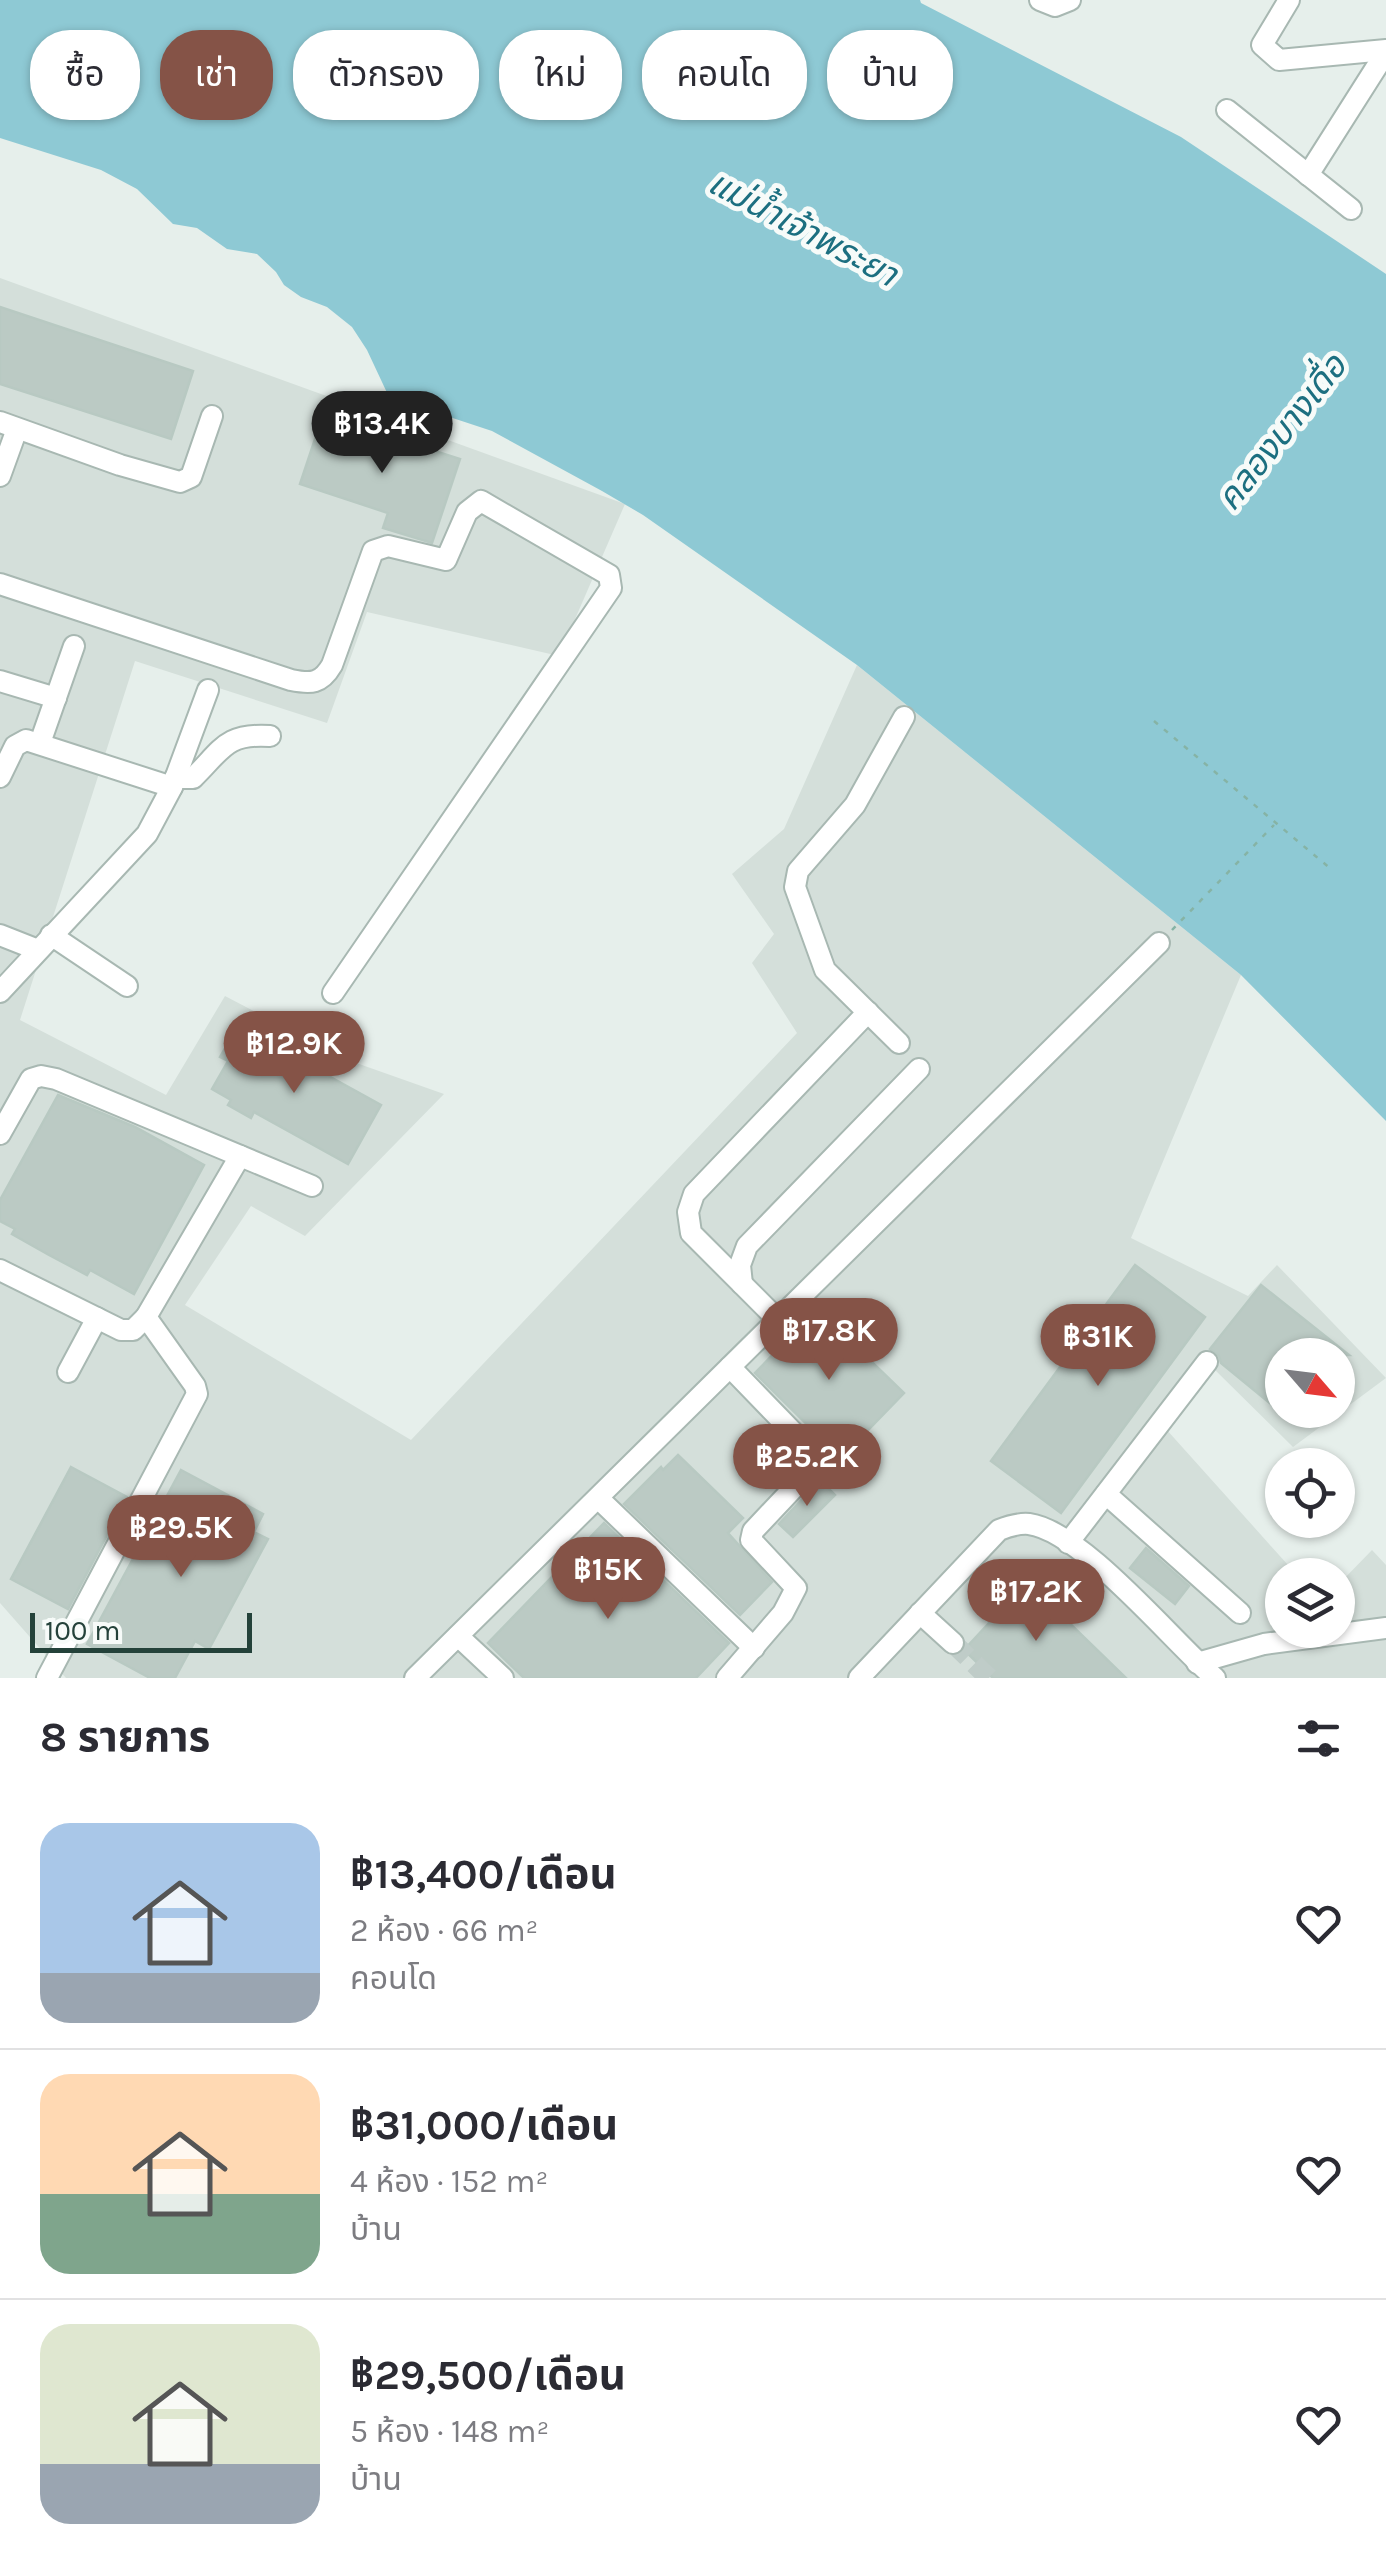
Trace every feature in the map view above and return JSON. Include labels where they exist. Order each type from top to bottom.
[{"type":"lane","points":[[1040,0],[1055,6],[1070,0]]},
{"type":"lane","points":[[1290,0],[1262,45],[1279,60],[1386,51]]},
{"type":"lane","points":[[1308,175],[1386,51]]},
{"type":"lane","points":[[1226,110],[1350,209]]},
{"type":"lane","points":[[0,476],[8,426],[180,482],[191,477],[212,416]]},
{"type":"lane","points":[[0,584],[310,684],[326,676],[332,666],[373,550],[388,546],[446,560],[467,512],[481,502],[609,574],[610,588],[333,993]]},
{"type":"lane","points":[[40,743],[74,646]]},
{"type":"lane","points":[[0,681],[56,698]]},
{"type":"lane","points":[[0,992],[147,834],[173,783],[208,690]]},
{"type":"lane","points":[[899,1043],[825,970],[794,887],[798,871],[855,806],[904,717]]},
{"type":"lane","points":[[2,763],[15,746],[26,740],[173,783],[192,778],[229,740],[270,736]]},
{"type":"lane","points":[[0,934],[44,942],[127,986]]},
{"type":"lane","points":[[415,1678],[1159,943]]},
{"type":"lane","points":[[778,1320],[691,1233],[688,1212],[694,1194],[868,1012]]},
{"type":"lane","points":[[742,1284],[740,1265],[747,1246],[919,1069]]},
{"type":"lane","points":[[0,1134],[31,1079],[41,1076],[312,1186]]},
{"type":"lane","points":[[0,1270],[121,1330],[133,1330],[146,1318],[240,1156]]},
{"type":"lane","points":[[68,1372],[97,1318]]},
{"type":"lane","points":[[47,1678],[197,1394],[146,1318]]},
{"type":"lane","points":[[1068,1544],[1207,1362]]},
{"type":"lane","points":[[727,1678],[783,1613],[796,1588],[751,1540],[753,1531],[820,1460],[730,1367]]},
{"type":"lane","points":[[1106,1494],[1240,1613]]},
{"type":"lane","points":[[598,1498],[754,1648]]},
{"type":"lane","points":[[860,1678],[999,1530],[1013,1524],[1032,1524],[1104,1571],[1215,1678]]},
{"type":"lane","points":[[920,1613],[953,1643]]},
{"type":"lane","points":[[1197,1663],[1264,1644],[1386,1628]]},
{"type":"lane","points":[[458,1636],[503,1678]]},
{"type":"path","points":[[1154,720],[1331,869]]},
{"type":"path","points":[[1159,943],[1275,824]]},
{"type":"shaded area","points":[[0,278],[625,504],[559,656],[367,612],[327,723],[135,661],[20,1020],[166,1095],[225,996],[345,1059],[444,1094],[305,1236],[251,1206],[185,1305],[411,1440],[797,1033],[752,963],[774,934],[732,874],[784,829],[857,665],[1241,975],[1131,1238],[1248,1296],[1277,1265],[1347,1338],[1265,1338],[1265,1419],[1212,1367],[1166,1429],[1282,1558],[1265,1558],[1265,1648],[1355,1648],[1355,1568],[1372,1550],[1386,1565],[1386,1678],[66,1678],[0,1603]]},
{"type":"shaded area","points":[[1355,1346],[1386,1378],[1355,1401]]},
{"type":"shaded area","points":[[1274,1428],[1319,1428],[1293,1447]]},
{"type":"water","points":[[0,0],[920,0],[1181,137],[1386,274],[1386,1121],[1241,975],[857,665],[643,515],[602,491],[492,431],[389,397],[352,327],[327,307],[284,285],[257,254],[227,249],[197,228],[173,224],[137,189],[101,170],[0,138]]},
{"type":"building","points":[[0,307],[193,371],[171,439],[0,384]]},
{"type":"building","points":[[323,415],[460,459],[432,543],[383,528],[388,513],[300,484]]},
{"type":"building","points":[[238,1026],[381,1105],[348,1164],[254,1112],[251,1118],[228,1105],[231,1100],[212,1089],[228,1061],[220,1057]]},
{"type":"building","points":[[58,1095],[135,1127],[204,1165],[134,1294],[90,1270],[87,1275],[49,1255],[12,1234],[15,1229],[0,1221],[0,1200]]},
{"type":"building","points":[[1135,1265],[1205,1317],[1061,1513],[991,1461]]},
{"type":"building","points":[[1261,1285],[1328,1338],[1265,1338],[1265,1399],[1210,1349]]},
{"type":"building","points":[[817,1309],[904,1393],[841,1458],[755,1373]]},
{"type":"building","points":[[678,1455],[743,1518],[728,1533],[772,1582],[740,1615],[624,1504]]},
{"type":"building","points":[[71,1467],[127,1497],[68,1609],[11,1579]]},
{"type":"building","points":[[181,1470],[263,1514],[254,1532],[268,1539],[209,1649],[195,1641],[175,1678],[150,1678],[87,1644]]},
{"type":"building","points":[[820,1480],[835,1495],[793,1537],[779,1524]]},
{"type":"building","points":[[604,1523],[729,1643],[696,1678],[524,1678],[488,1643]]},
{"type":"building","points":[[1146,1548],[1189,1586],[1175,1604],[1130,1568]]},
{"type":"building","points":[[1027,1582],[1126,1678],[993,1678],[964,1650]]},
{"type":"tunnel","points":[[953,1643],[989,1678]]},
{"type":"water label","name":"แม่น้ำเจ้าพระยา","points":[[803,228]]},
{"type":"water label","name":"คลองบางเดื่อ","points":[[1281,432]]}]
